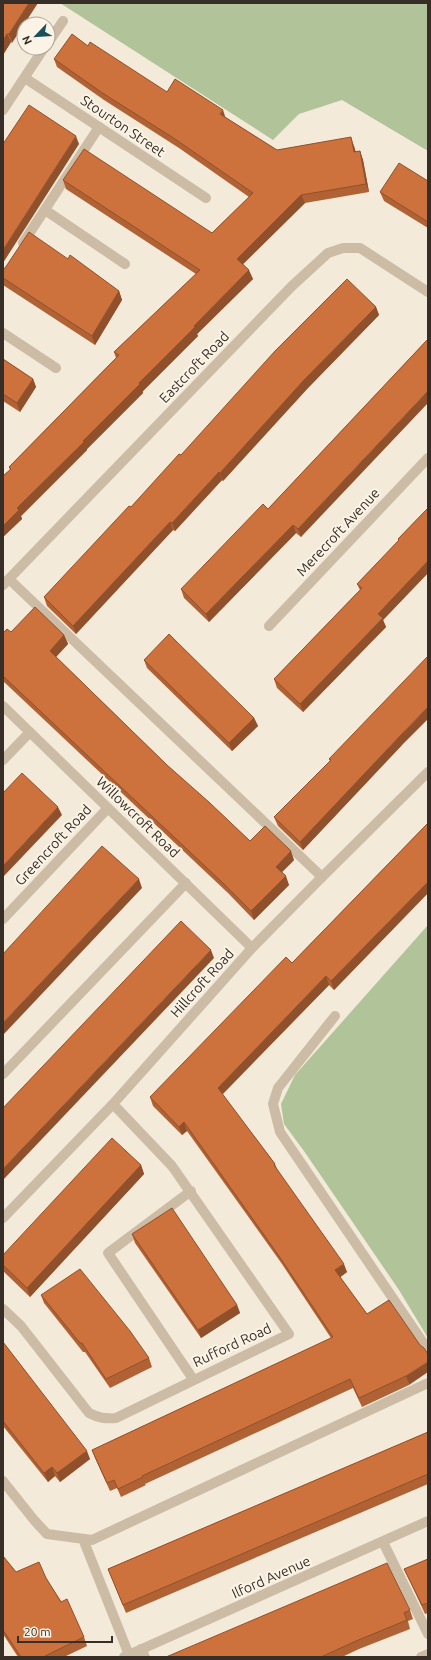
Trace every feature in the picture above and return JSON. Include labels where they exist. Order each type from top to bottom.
[{"type":"street","points":[[56,31],[63,21]]},
{"type":"street","points":[[3,110],[39,56]]},
{"type":"street","name":"Stourton Street","points":[[24,78],[206,198]]},
{"type":"street","points":[[16,254],[99,127]]},
{"type":"street","points":[[45,210],[125,264]]},
{"type":"street","name":"Eastcroft Road","points":[[6,582],[292,286],[328,253],[343,248],[360,248],[428,292]]},
{"type":"street","points":[[3,333],[56,368]]},
{"type":"street","name":"Merecroft Avenue","points":[[269,626],[428,458]]},
{"type":"street","points":[[6,582],[322,877]]},
{"type":"street","name":"Willowcroft Road","points":[[3,706],[252,948]]},
{"type":"street","points":[[3,760],[30,732]]},
{"type":"street","name":"Hillcroft Road","points":[[3,1218],[113,1104],[252,948],[428,772]]},
{"type":"street","name":"Greencroft Road","points":[[3,919],[108,808]]},
{"type":"street","points":[[3,1074],[186,884]]},
{"type":"street","points":[[335,1016],[278,1088],[273,1104],[280,1132],[428,1350]]},
{"type":"street","name":"Rufford Road","points":[[3,1309],[21,1326],[89,1413],[99,1418],[107,1419],[116,1418],[193,1379],[290,1334],[172,1166],[113,1104]]},
{"type":"street","points":[[191,1191],[108,1253],[193,1379]]},
{"type":"street","points":[[3,1481],[47,1534],[92,1540],[428,1382]]},
{"type":"street","name":"Ilford Avenue","points":[[127,1656],[143,1653],[428,1521]]},
{"type":"street","points":[[83,1539],[127,1656]]},
{"type":"street","points":[[383,1542],[428,1634]]},
{"type":"street","points":[[421,1657],[428,1654]]},
{"type":"green space","points":[[60,3],[428,3],[428,151],[342,100],[299,114],[273,140]]},
{"type":"green space","points":[[428,925],[428,1338],[399,1290],[284,1124],[281,1104],[295,1075]]},
{"type":"building","points":[[3,3],[29,3],[21,16],[16,16],[16,23],[3,41]]},
{"type":"building","points":[[72,34],[88,46],[90,42],[167,92],[175,79],[223,110],[220,114],[277,150],[351,137],[354,152],[360,151],[366,184],[301,195],[237,259],[249,270],[83,441],[84,442],[17,508],[19,510],[3,526],[3,476],[11,469],[9,467],[119,355],[114,352],[200,270],[63,180],[84,149],[212,233],[253,193],[175,139],[101,92],[54,59]]},
{"type":"building","points":[[29,105],[76,136],[3,250],[3,144]]},
{"type":"building","points":[[399,163],[428,181],[428,222],[380,192]]},
{"type":"building","points":[[29,232],[68,259],[70,255],[119,291],[92,336],[3,278],[3,269]]},
{"type":"building","points":[[347,279],[376,307],[304,380],[220,473],[219,472],[172,523],[170,522],[73,626],[44,597],[129,506],[131,507],[179,454],[181,455],[275,351]]},
{"type":"building","points":[[428,339],[428,391],[298,529],[293,525],[206,614],[181,589],[263,504],[268,509]]},
{"type":"building","points":[[3,359],[33,379],[17,403],[3,394]]},
{"type":"building","points":[[428,508],[428,561],[378,614],[383,618],[300,704],[274,679],[362,588],[357,584]]},
{"type":"building","points":[[35,607],[64,635],[50,651],[167,765],[250,841],[265,826],[291,851],[276,867],[286,876],[251,911],[3,676],[3,633],[7,629],[11,632]]},
{"type":"building","points":[[169,634],[254,718],[229,743],[144,660]]},
{"type":"building","points":[[428,656],[428,707],[300,842],[274,817],[331,760],[329,759]]},
{"type":"building","points":[[22,773],[58,807],[3,866],[3,793]]},
{"type":"building","points":[[428,823],[428,882],[331,981],[326,976],[218,1088],[275,1164],[274,1165],[344,1264],[335,1270],[367,1314],[389,1300],[420,1345],[428,1354],[428,1362],[406,1376],[359,1398],[350,1379],[142,1476],[143,1477],[118,1489],[114,1480],[107,1483],[92,1450],[333,1337],[279,1256],[184,1122],[179,1127],[150,1097],[286,957],[292,963]]},
{"type":"building","points":[[102,846],[139,879],[3,1023],[3,954]]},
{"type":"building","points":[[181,921],[211,950],[3,1169],[3,1108]]},
{"type":"building","points":[[112,1138],[141,1165],[27,1288],[3,1265],[3,1255]]},
{"type":"building","points":[[172,1208],[237,1305],[198,1330],[132,1234]]},
{"type":"building","points":[[80,1269],[130,1331],[149,1358],[106,1379],[82,1343],[80,1343],[41,1295]]},
{"type":"building","points":[[3,1342],[87,1451],[57,1473],[52,1467],[44,1473],[3,1421]]},
{"type":"building","points":[[428,1432],[428,1474],[123,1605],[108,1569]]},
{"type":"building","points":[[3,1556],[16,1572],[39,1562],[46,1578],[61,1602],[67,1599],[84,1637],[43,1657],[21,1657],[3,1630]]},
{"type":"building","points":[[428,1559],[428,1603],[422,1605],[404,1569]]},
{"type":"building","points":[[387,1563],[410,1610],[404,1613],[407,1620],[321,1657],[166,1657]]}]
